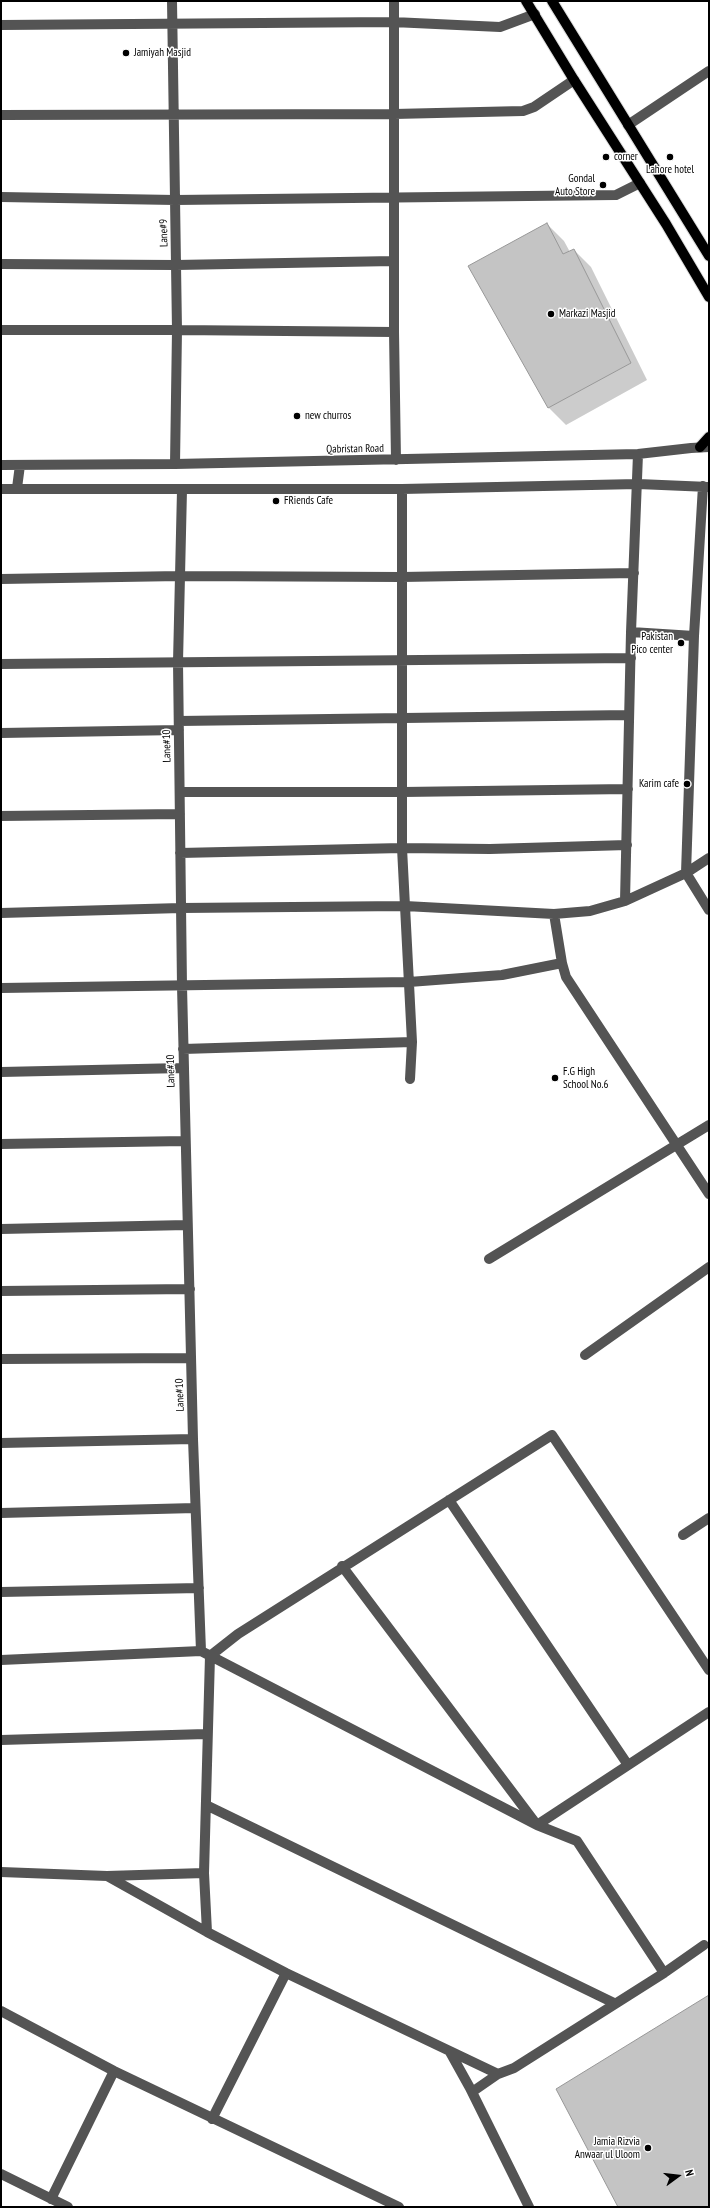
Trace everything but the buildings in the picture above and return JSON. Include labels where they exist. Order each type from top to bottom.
[{"type":"main road","points":[[526,1],[574,80],[640,183],[709,297]]},
{"type":"main road","points":[[552,1],[709,256]]},
{"type":"main road","points":[[704,447],[709,437]]},
{"type":"street","name":"Lane#9","points":[[172,1],[175,115],[177,330],[175,464]]},
{"type":"street","points":[[394,1],[394,332],[396,460]]},
{"type":"street","points":[[1,25],[393,22],[500,27],[517,22],[534,14]]},
{"type":"street","points":[[628,125],[709,71]]},
{"type":"street","points":[[1,115],[394,114],[523,111],[534,107],[574,80]]},
{"type":"street","points":[[1,197],[176,200],[616,195],[640,183]]},
{"type":"street","points":[[1,264],[176,265],[394,261]]},
{"type":"street","points":[[1,330],[394,332]]},
{"type":"street","name":"Qabristan Road","points":[[1,465],[175,464],[638,454],[704,447]]},
{"type":"street","points":[[625,901],[631,632],[638,454]]},
{"type":"street","points":[[18,488],[20,465]]},
{"type":"street","points":[[1,489],[402,489],[638,484],[706,486],[694,636],[686,873],[709,910]]},
{"type":"street","points":[[402,489],[402,848],[412,1042],[410,1079]]},
{"type":"street","name":"Lane#10","points":[[182,490],[178,662],[183,1068],[195,1508],[199,1588],[206,1653],[206,1805],[204,1873],[207,1932]]},
{"type":"street","points":[[1,579],[180,576],[402,577],[634,573]]},
{"type":"street","points":[[631,632],[694,636]]},
{"type":"street","points":[[1,664],[631,658]]},
{"type":"street","points":[[1,733],[465,717],[629,715]]},
{"type":"street","points":[[180,792],[403,792],[628,789]]},
{"type":"street","points":[[1,816],[180,814]]},
{"type":"street","points":[[180,853],[402,848],[490,849],[626,845]]},
{"type":"street","points":[[1,913],[181,908],[404,906],[554,914],[590,911],[625,901],[686,873],[709,858]]},
{"type":"street","points":[[554,914],[562,963],[566,977],[709,1194]]},
{"type":"street","points":[[1,988],[409,982],[502,975],[562,963]]},
{"type":"street","points":[[183,1049],[412,1042]]},
{"type":"street","points":[[1,1072],[183,1068]]},
{"type":"street","points":[[489,1259],[709,1125]]},
{"type":"street","points":[[1,1144],[185,1141]]},
{"type":"street","points":[[1,1229],[187,1225]]},
{"type":"street","points":[[585,1355],[709,1267]]},
{"type":"street","points":[[1,1291],[190,1289]]},
{"type":"street","points":[[1,1359],[191,1358]]},
{"type":"street","points":[[1,1660],[206,1653],[552,1435],[709,1670]]},
{"type":"street","points":[[1,1443],[193,1439]]},
{"type":"street","points":[[449,1500],[628,1765]]},
{"type":"street","points":[[1,1513],[195,1508]]},
{"type":"street","points":[[683,1535],[709,1518]]},
{"type":"street","points":[[342,1566],[537,1825]]},
{"type":"street","points":[[1,1592],[199,1588]]},
{"type":"street","points":[[206,1653],[537,1825],[577,1841],[664,1973]]},
{"type":"street","points":[[537,1825],[709,1712]]},
{"type":"street","points":[[1,1740],[206,1734]]},
{"type":"street","points":[[206,1805],[614,2003]]},
{"type":"street","points":[[1,1872],[107,1876],[204,1873]]},
{"type":"street","points":[[107,1876],[207,1932],[286,1973],[498,2074]]},
{"type":"street","points":[[472,2092],[498,2074],[514,2068],[614,2003],[664,1973],[704,1945]]},
{"type":"street","points":[[212,2119],[286,1973]]},
{"type":"street","points":[[1,2011],[114,2071],[212,2119],[400,2207]]},
{"type":"street","points":[[450,2052],[472,2092],[529,2207]]},
{"type":"street","points":[[51,2199],[114,2071]]},
{"type":"street","points":[[1,2174],[68,2207]]},
{"type":"place","name":"Jamiyah Masjid","points":[[126,53]]},
{"type":"place","name":"corner","points":[[606,157]]},
{"type":"place","name":"Lahore hotel","points":[[670,157]]},
{"type":"place","name":"Gondal Auto Store","points":[[603,185]]},
{"type":"place","name":"Markazi Masjid","points":[[551,314]]},
{"type":"place","name":"new churros","points":[[297,416]]},
{"type":"place","name":"FRiends Cafe","points":[[276,501]]},
{"type":"place","name":"Pakistan Pico center","points":[[681,643]]},
{"type":"place","name":"Karim cafe","points":[[687,784]]},
{"type":"place","name":"F.G High School No.6","points":[[555,1078]]},
{"type":"place","name":"Jamia Rizvia Anwaar ul Uloom","points":[[648,2148]]}]
